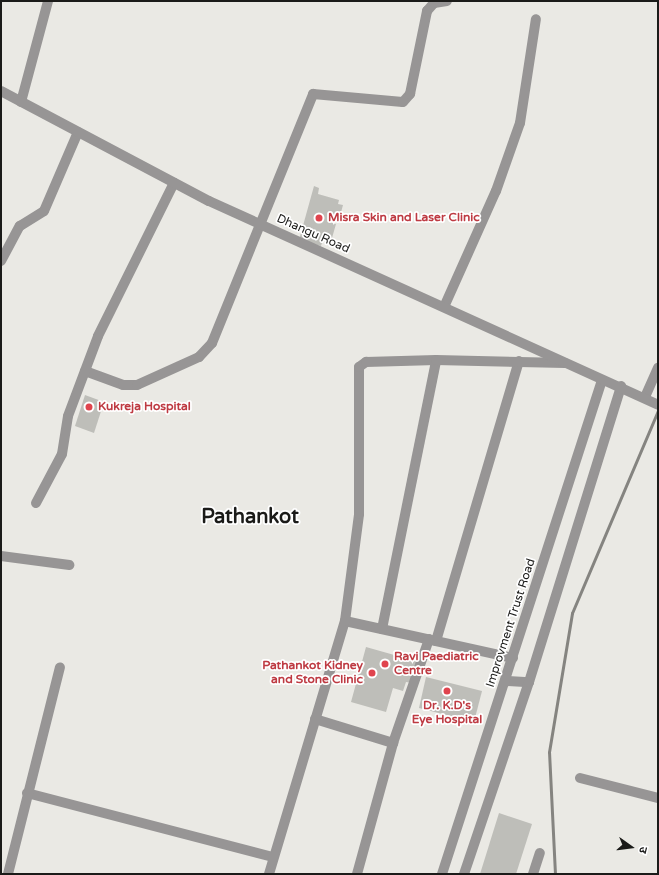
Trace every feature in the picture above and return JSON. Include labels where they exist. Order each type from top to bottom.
[{"type":"street","points":[[21,102],[48,1]]},
{"type":"street","points":[[85,370],[123,385],[137,386],[199,357],[212,343],[262,225],[313,94],[404,102],[410,94],[427,11],[434,3],[447,1]]},
{"type":"street","points":[[444,307],[496,191],[520,123],[536,19]]},
{"type":"street","name":"Dhangu Road","points":[[1,91],[174,183],[262,225],[602,380],[621,386],[645,397],[658,405]]},
{"type":"street","points":[[1,261],[20,226],[44,211],[78,132]]},
{"type":"street","points":[[36,503],[62,454],[68,416],[98,336],[174,183]]},
{"type":"street","points":[[268,874],[346,621],[359,514],[359,367],[366,362],[436,360],[567,363]]},
{"type":"street","points":[[382,629],[436,360]]},
{"type":"street","points":[[357,874],[393,743],[433,640],[519,361]]},
{"type":"street","points":[[645,397],[658,368]]},
{"type":"street","name":"Improvment Trust Road","points":[[442,874],[507,681],[513,658],[602,380]]},
{"type":"street","points":[[464,874],[530,682],[621,386]]},
{"type":"street","points":[[1,556],[69,565]]},
{"type":"street","points":[[346,621],[513,658]]},
{"type":"street","points":[[8,874],[27,793],[60,667]]},
{"type":"street","points":[[507,681],[530,682]]},
{"type":"street","points":[[315,719],[393,743]]},
{"type":"street","points":[[580,778],[658,798]]},
{"type":"street","points":[[27,793],[272,857]]},
{"type":"street","points":[[533,874],[540,853]]},
{"type":"building","points":[[314,186],[319,188],[318,194],[339,200],[338,204],[343,205],[339,220],[330,218],[329,222],[336,224],[332,238],[324,236],[321,246],[299,240]]},
{"type":"building","points":[[85,395],[104,402],[94,433],[75,426]]},
{"type":"building","points":[[366,647],[419,662],[413,683],[406,682],[403,691],[393,688],[386,712],[351,702]]},
{"type":"building","points":[[426,677],[482,691],[474,722],[419,708]]},
{"type":"building","points":[[499,813],[532,824],[516,874],[480,874]]},
{"type":"railway","points":[[555,874],[549,752],[572,613],[658,410]]},
{"type":"place","name":"Misra Skin and Laser Clinic","points":[[319,218]]},
{"type":"place","name":"Kukreja Hospital","points":[[89,407]]},
{"type":"place","name":"Ravi Paediatric Centre","points":[[385,664]]},
{"type":"place","name":"Pathankot Kidney and Stone Clinic","points":[[372,673]]},
{"type":"place","name":"Dr. K.D's Eye Hospital","points":[[447,691]]},
{"type":"district","name":"Pathankot","points":[[250,517]]}]
